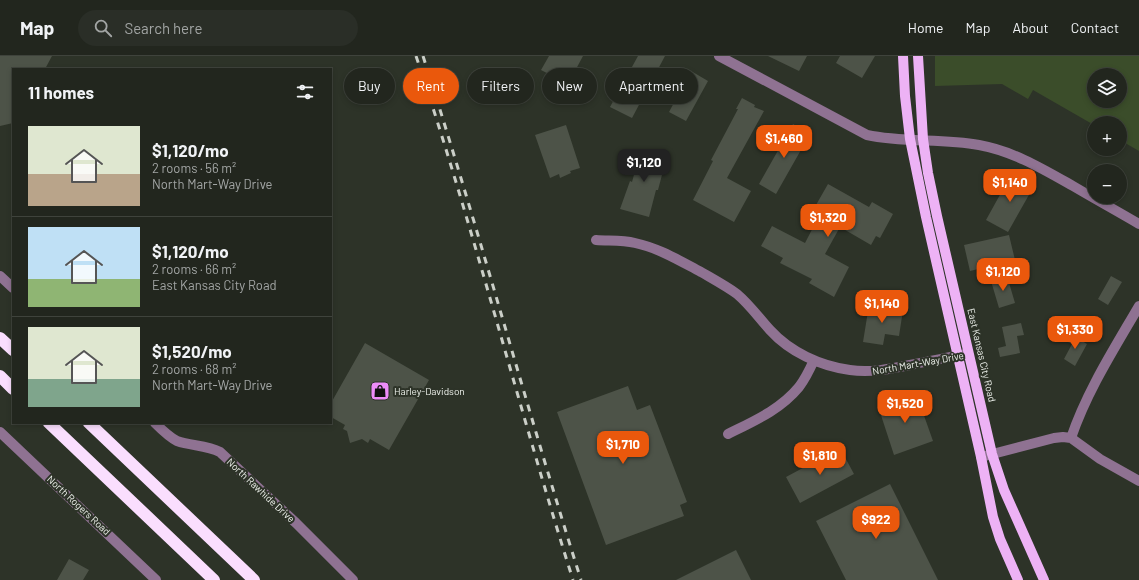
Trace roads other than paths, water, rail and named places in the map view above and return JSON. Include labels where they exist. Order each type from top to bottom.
[{"type":"highway","points":[[0,338],[12,349]]},
{"type":"highway","points":[[0,376],[12,387]]},
{"type":"highway","points":[[50,424],[214,580]]},
{"type":"highway","points":[[90,424],[254,580]]},
{"type":"main road","points":[[903,56],[905,96],[910,139],[918,179],[981,457],[993,517],[1000,540],[1018,580]]},
{"type":"main road","name":"East Kansas City Road","points":[[918,56],[923,139],[937,216],[992,454],[1004,490],[1044,580]]},
{"type":"street","points":[[719,56],[867,135],[881,138],[923,139],[979,145],[1001,150],[1047,171],[1139,224]]},
{"type":"street","name":"North Mart-Way Drive","points":[[596,240],[634,243],[665,253],[684,262],[725,285],[738,295],[749,305],[779,339],[795,350],[814,360],[838,368],[867,372],[969,354]]},
{"type":"street","points":[[0,276],[12,287]]},
{"type":"street","points":[[1071,438],[1082,409],[1098,376],[1139,306]]},
{"type":"street","points":[[728,434],[766,414],[790,397],[800,386],[814,360]]},
{"type":"street","name":"North Rawhide Drive","points":[[156,424],[173,439],[213,448],[220,452],[296,523],[353,580]]},
{"type":"street","name":"North Rogers Road","points":[[0,432],[156,580]]},
{"type":"street","points":[[981,457],[1054,438],[1071,438],[1100,459],[1139,481]]},
{"type":"railway","points":[[416,56],[477,252],[533,449],[573,580]]},
{"type":"railway","points":[[423,56],[464,187],[581,580]]},
{"type":"place","name":"Harley-Davidson","points":[[380,391]]}]
